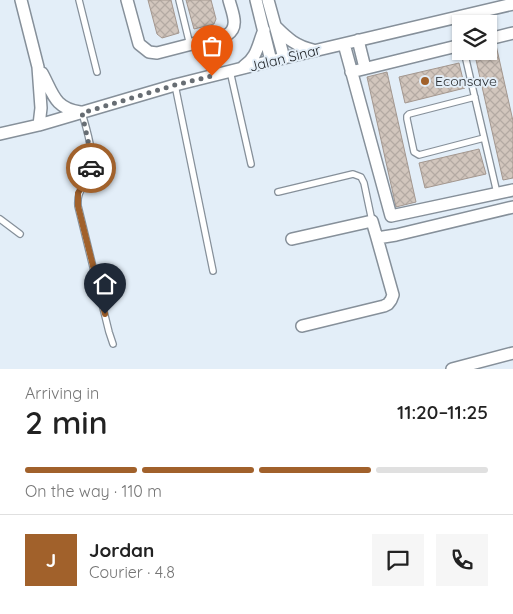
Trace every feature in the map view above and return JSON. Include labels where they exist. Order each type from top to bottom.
[{"type":"street","points":[[20,0],[38,67],[41,108],[39,125]]},
{"type":"street","points":[[127,0],[139,44],[149,52],[156,53],[231,33],[235,24],[229,0]]},
{"type":"street","points":[[256,0],[284,58]]},
{"type":"street","points":[[268,0],[271,61]]},
{"type":"street","name":"Jalan Sinar","points":[[0,134],[82,113],[175,85],[513,4]]},
{"type":"street","points":[[269,28],[304,48],[315,50]]},
{"type":"street","points":[[235,70],[250,62],[269,28]]},
{"type":"street","points":[[497,37],[513,33]]},
{"type":"street","points":[[358,40],[365,68]]},
{"type":"street","points":[[344,44],[396,235]]},
{"type":"street","points":[[351,72],[452,47]]},
{"type":"street","points":[[38,67],[58,103],[71,111],[82,113]]},
{"type":"street","points":[[391,216],[513,190]]},
{"type":"street","points":[[377,238],[513,207]]},
{"type":"street","points":[[292,239],[372,221],[393,295],[388,304],[384,306],[302,326]]},
{"type":"street","points":[[452,369],[513,353]]},
{"type":"lane","points":[[79,0],[97,72]]},
{"type":"lane","points":[[179,0],[190,45]]},
{"type":"lane","points":[[466,60],[497,193]]},
{"type":"lane","points":[[235,70],[251,164]]},
{"type":"lane","points":[[175,85],[213,271]]},
{"type":"lane","points":[[475,97],[409,114],[407,119],[414,152],[419,155],[484,138]]},
{"type":"lane","points":[[82,113],[92,159],[88,177],[78,193],[78,206],[113,344]]},
{"type":"lane","points":[[278,192],[352,174],[361,177],[364,183],[372,221]]},
{"type":"lane","points":[[0,218],[20,234]]},
{"type":"building","points":[[148,0],[171,0],[179,33],[162,38],[157,34]]},
{"type":"building","points":[[186,0],[211,0],[216,19],[214,24],[194,29]]},
{"type":"building","points":[[497,49],[513,121],[513,178],[503,180],[476,60],[497,60]]},
{"type":"building","points":[[459,63],[465,88],[405,103],[399,77]]},
{"type":"building","points":[[387,72],[416,202],[396,207],[367,77]]},
{"type":"building","points":[[479,149],[486,174],[425,188],[419,163]]},
{"type":"way so far","points":[[91,168],[92,159],[82,113],[212,76]]},
{"type":"place","name":"Econsave","points":[[425,81]]},
{"type":"route","points":[[91,168],[78,193],[78,206],[105,314]]}]
